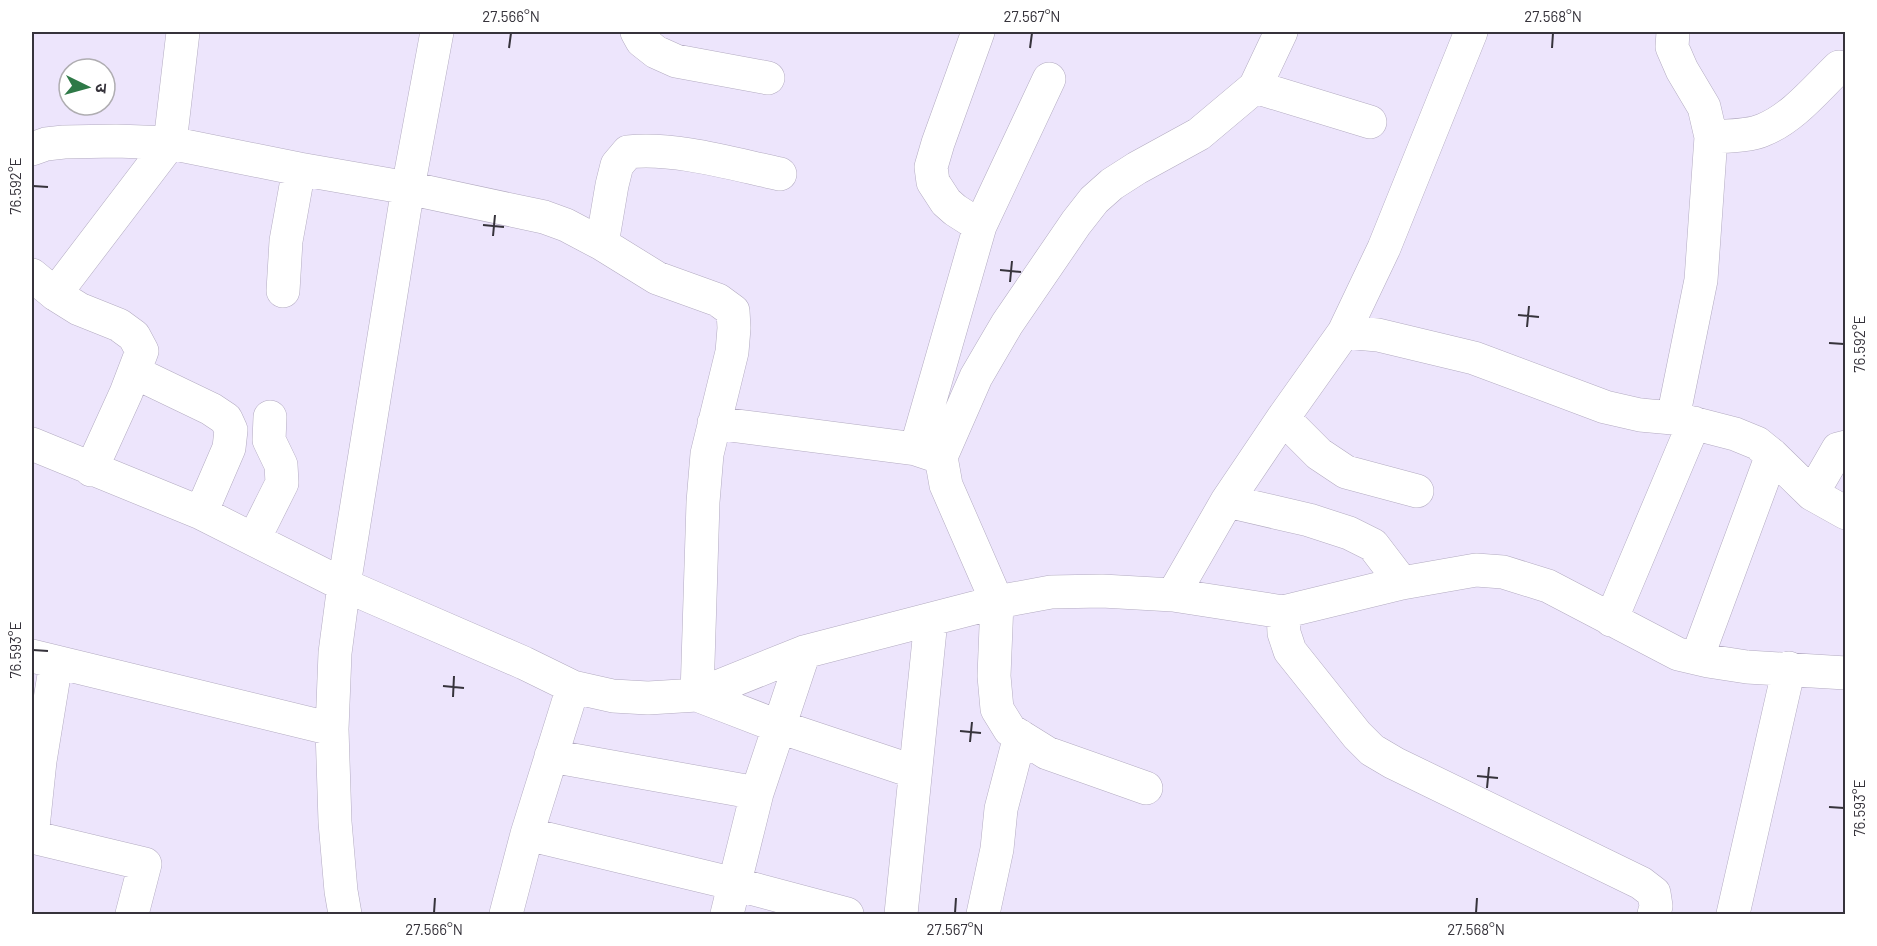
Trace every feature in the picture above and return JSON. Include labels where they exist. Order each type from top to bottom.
[{"type":"street","points":[[91,470],[141,351],[134,336],[119,325],[79,309],[43,285],[170,143],[183,32]]},
{"type":"street","points":[[345,915],[335,822],[332,729],[335,653],[408,188],[436,32]]},
{"type":"street","points":[[637,32],[642,41],[656,52],[676,61],[768,78]]},
{"type":"street","points":[[929,453],[1007,324],[1094,200],[1112,184],[1137,168],[1198,134],[1255,87],[1281,32]]},
{"type":"street","points":[[1173,596],[1227,501],[1344,332],[1384,248],[1471,32]]},
{"type":"street","points":[[1611,620],[1684,421],[1701,280],[1711,137],[1704,107],[1682,70],[1672,47],[1673,32]]},
{"type":"street","points":[[972,34],[932,167],[933,182],[946,202],[980,226]]},
{"type":"street","points":[[1711,137],[1761,131],[1780,121],[1839,67]]},
{"type":"street","points":[[1049,79],[980,226],[929,453],[946,485],[997,602],[994,675],[997,709],[1010,730],[1047,753],[1146,788]]},
{"type":"street","points":[[1255,87],[1370,122]]},
{"type":"street","points":[[36,142],[170,143],[408,188],[543,217],[566,225],[602,244],[657,278],[718,300],[733,311],[735,328],[732,352],[707,454],[703,502],[697,694]]},
{"type":"street","points":[[602,244],[614,175],[617,165],[628,152],[645,150],[678,153],[780,174]]},
{"type":"street","points":[[283,291],[286,241],[299,169]]},
{"type":"street","points":[[1344,332],[1378,335],[1474,358],[1605,407],[1684,421],[1735,434],[1757,443],[1812,494],[1845,513]]},
{"type":"street","points":[[134,372],[211,409],[226,419],[231,430],[229,448],[201,513]]},
{"type":"street","points":[[254,539],[282,483],[281,465],[269,440],[270,417]]},
{"type":"street","points":[[1283,418],[1319,454],[1346,472],[1417,491]]},
{"type":"street","points":[[714,423],[929,453]]},
{"type":"street","points":[[32,444],[201,513],[344,585],[524,663],[573,687],[613,696],[636,698],[697,694],[804,652],[997,602],[1051,592],[1102,591],[1173,596],[1283,612],[1402,582],[1476,570],[1503,572],[1548,586],[1678,654],[1747,667],[1845,673]]},
{"type":"street","points":[[1812,494],[1838,449],[1845,447]]},
{"type":"street","points":[[1697,658],[1772,455]]},
{"type":"street","points":[[1227,501],[1309,520],[1349,533],[1373,545],[1402,582]]},
{"type":"street","points":[[1283,612],[1284,633],[1290,651],[1357,735],[1372,750],[1641,883],[1654,892],[1656,906],[1654,915]]},
{"type":"street","points":[[901,915],[932,620]]},
{"type":"street","points":[[731,899],[757,793],[804,652]]},
{"type":"street","points":[[132,915],[145,864],[32,837],[40,761],[44,660],[332,729]]},
{"type":"street","points":[[1733,915],[1789,668]]},
{"type":"street","points":[[508,914],[527,834],[573,687]]},
{"type":"street","points":[[697,694],[780,727],[915,772]]},
{"type":"street","points":[[983,915],[997,849],[1001,809],[1020,736]]},
{"type":"street","points":[[551,756],[757,793]]},
{"type":"street","points":[[527,834],[731,899],[847,915]]}]
